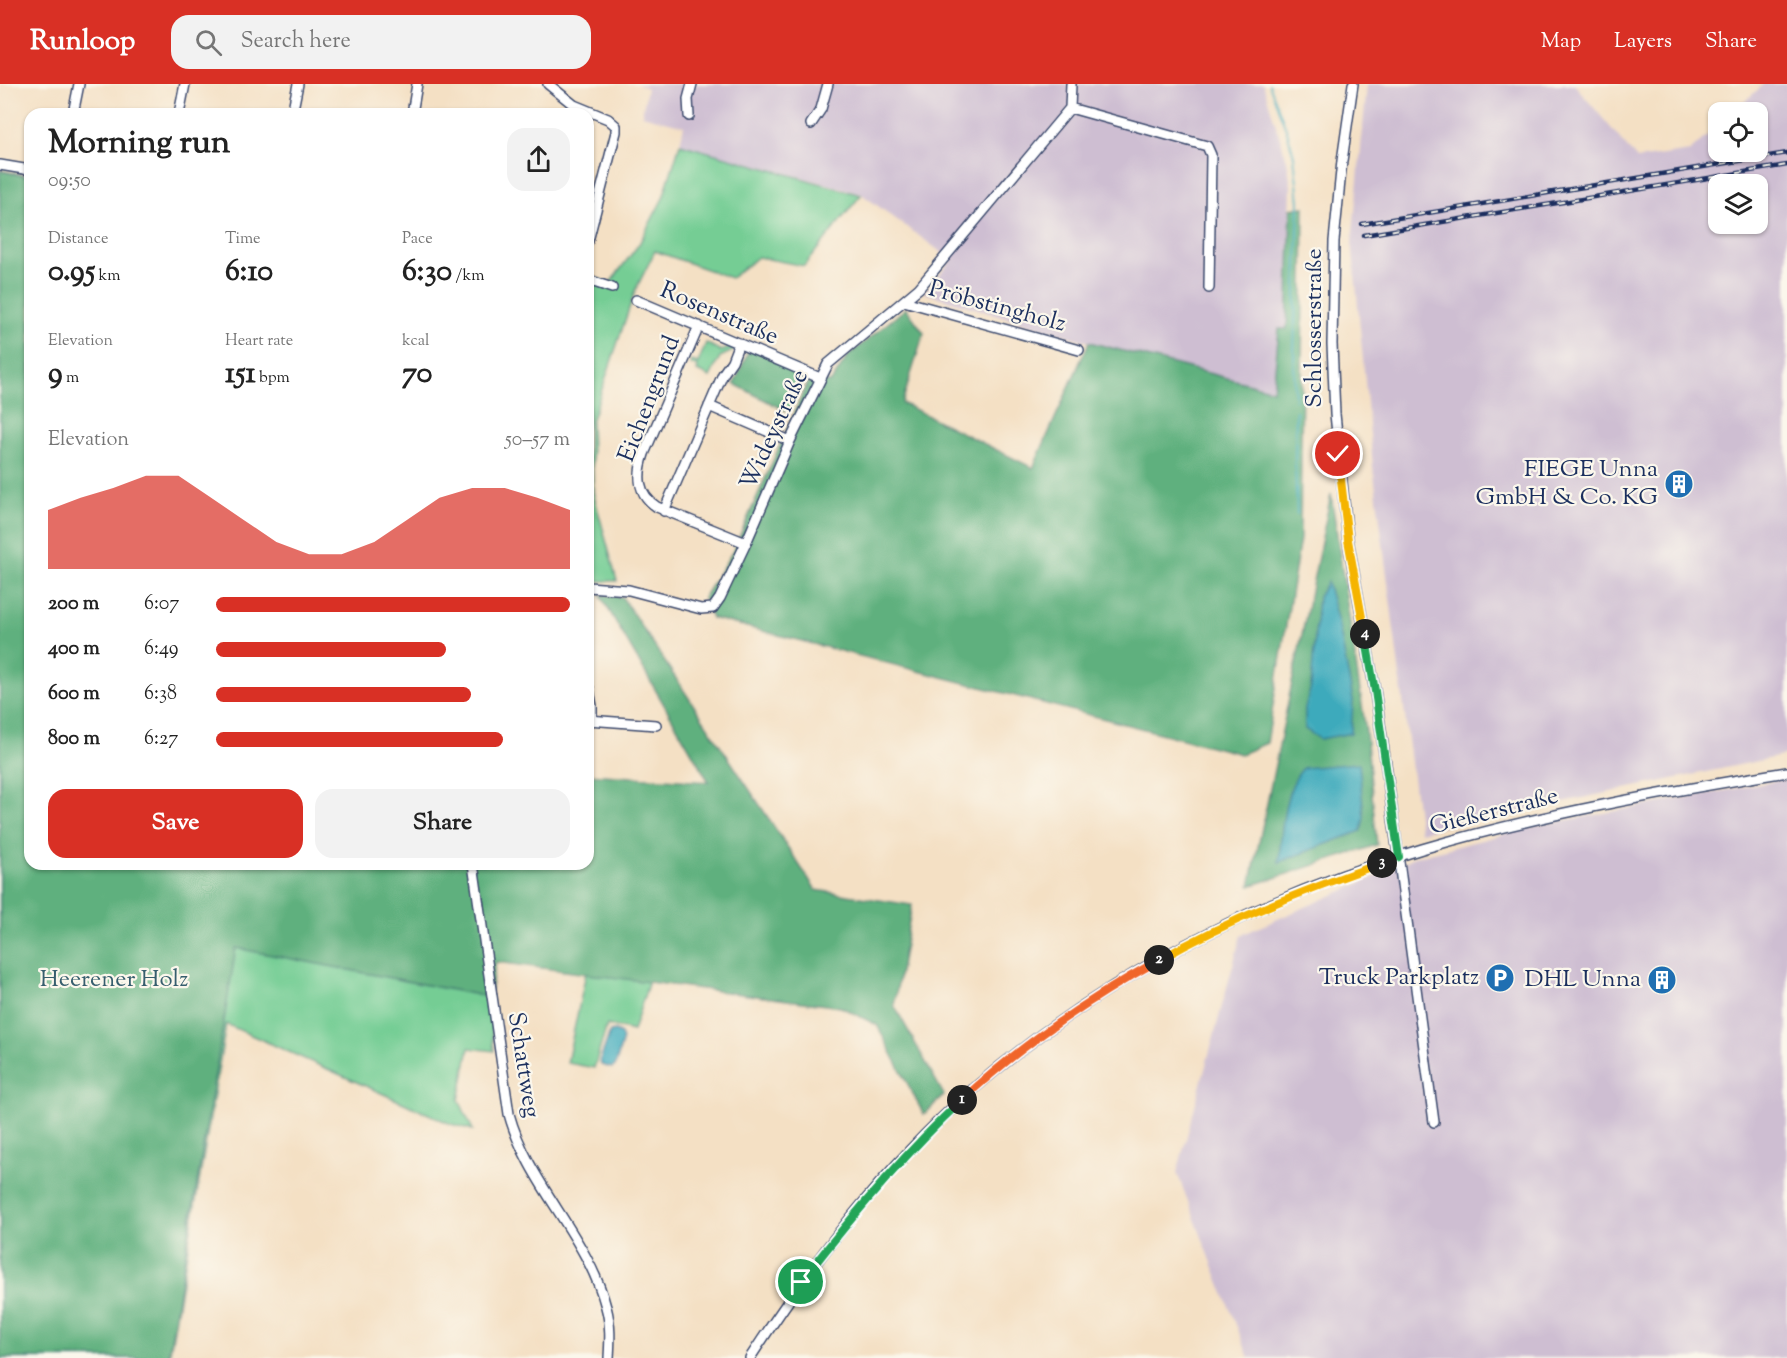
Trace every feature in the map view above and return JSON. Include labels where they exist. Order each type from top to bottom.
[{"type":"street","points":[[74,108],[79,84]]},
{"type":"street","points":[[180,108],[185,84]]},
{"type":"street","points":[[293,108],[298,84]]},
{"type":"street","points":[[413,108],[417,84]]},
{"type":"street","points":[[548,84],[574,105],[581,108]]},
{"type":"street","points":[[689,116],[688,99],[692,84]]},
{"type":"street","points":[[811,124],[821,109],[828,84]]},
{"type":"street","points":[[1071,84],[1070,108],[1207,146],[1211,155],[1209,288]]},
{"type":"street","name":"Schlosserstraße","points":[[1353,84],[1334,241],[1332,344],[1335,414],[1348,540],[1375,691],[1434,1122]]},
{"type":"street","name":"Wideystraße","points":[[594,587],[628,590],[701,609],[713,608],[746,543],[790,441],[828,364],[919,288],[1070,108]]},
{"type":"street","points":[[594,113],[608,119],[616,126],[616,132],[594,218]]},
{"type":"street","points":[[0,165],[24,169]]},
{"type":"street","points":[[594,282],[612,288]]},
{"type":"street","name":"Rosenstraße","points":[[636,300],[820,378]]},
{"type":"street","name":"Pröbstingholz","points":[[904,301],[1079,350]]},
{"type":"street","name":"Eichengrund","points":[[699,326],[641,464],[640,485],[648,502],[664,511],[746,543]]},
{"type":"street","points":[[664,511],[739,343]]},
{"type":"street","points":[[709,406],[790,441]]},
{"type":"street","points":[[594,720],[656,725]]},
{"type":"street","name":"Gießerstraße","points":[[750,1358],[801,1282],[842,1229],[889,1173],[970,1092],[1032,1042],[1134,974],[1208,933],[1329,882],[1399,857],[1475,834],[1550,817],[1702,786],[1787,772]]},
{"type":"street","name":"Schattweg","points":[[474,870],[509,1114],[516,1139],[594,1272],[607,1308],[610,1335],[609,1358]]},
{"type":"shaded area","points":[[637,84],[1263,84],[1287,161],[1291,185],[1287,330],[1279,329],[1274,390],[1089,342],[924,293],[952,260],[860,193],[680,144],[684,126],[642,115],[647,88]]},
{"type":"shaded area","points":[[1367,84],[1574,84],[1637,159],[1690,151],[1708,135],[1708,162],[1768,162],[1768,102],[1744,102],[1764,84],[1787,84],[1787,755],[1420,832],[1373,467],[1352,242]]},
{"type":"shaded area","points":[[1787,779],[1787,1358],[1249,1358],[1177,1173],[1241,935],[1386,872],[1414,857],[1541,825]]},
{"type":"green space","points":[[680,144],[861,195],[804,266],[758,257],[731,278],[655,251],[635,291],[594,413],[594,278],[610,283],[639,244],[663,198]]},
{"type":"green space","name":"Heerener Holz","points":[[0,170],[24,175],[24,870],[51,870],[489,997],[494,1051],[469,1048],[459,1100],[473,1130],[451,1124],[226,1024],[169,1358],[0,1358]]},
{"type":"green space","name":"Heerener Holz","points":[[0,171],[24,176],[24,870],[594,870],[594,774],[709,782],[600,595],[622,597],[816,890],[912,905],[894,1005],[944,1095],[924,1115],[877,1025],[841,1007],[496,962],[489,997],[236,948],[168,1358],[0,1358]]},
{"type":"green space","points":[[1304,207],[1300,539],[1267,743],[1241,754],[712,618],[703,598],[733,551],[808,382],[831,382],[848,356],[906,308],[924,333],[902,403],[1033,468],[1089,342],[1273,390],[1279,329],[1287,329],[1291,209]]},
{"type":"green space","points":[[706,343],[721,351],[736,346],[735,350],[720,357],[710,377],[697,371],[698,367],[690,364],[691,361],[698,363]]},
{"type":"green space","points":[[750,348],[805,372],[788,412],[734,384]]},
{"type":"green space","points":[[1331,494],[1366,732],[1377,845],[1250,886]]},
{"type":"green space","points":[[594,496],[617,581],[594,581]]},
{"type":"green space","points":[[586,973],[649,981],[633,1031],[607,1025],[594,1068],[567,1063]]},
{"type":"water","points":[[1327,582],[1339,626],[1353,700],[1351,733],[1320,739],[1305,729],[1305,708],[1311,687],[1318,597]]},
{"type":"water","points":[[1359,763],[1364,818],[1361,831],[1279,862],[1287,800],[1303,768]]},
{"type":"water","points":[[615,1031],[621,1034],[623,1039],[615,1066],[612,1068],[601,1065],[600,1060],[610,1032]]},
{"type":"waterway","points":[[1269,84],[1294,156],[1299,202],[1294,351],[1295,401]]},
{"type":"waterway","points":[[1296,411],[1297,514]]},
{"type":"railway","points":[[1362,224],[1787,153]]},
{"type":"railway","points":[[1364,235],[1787,165]]},
{"type":"place","name":"FIEGE Unna GmbH & Co. KG","points":[[1679,484]]},
{"type":"place","name":"Truck Parkplatz","points":[[1500,978]]},
{"type":"place","name":"DHL Unna","points":[[1662,980]]},
{"type":"route","points":[[801,1282],[864,1202],[935,1125],[970,1092],[1047,1030],[1134,974],[1226,924],[1329,882],[1399,857],[1375,691],[1348,540],[1338,454]]}]
